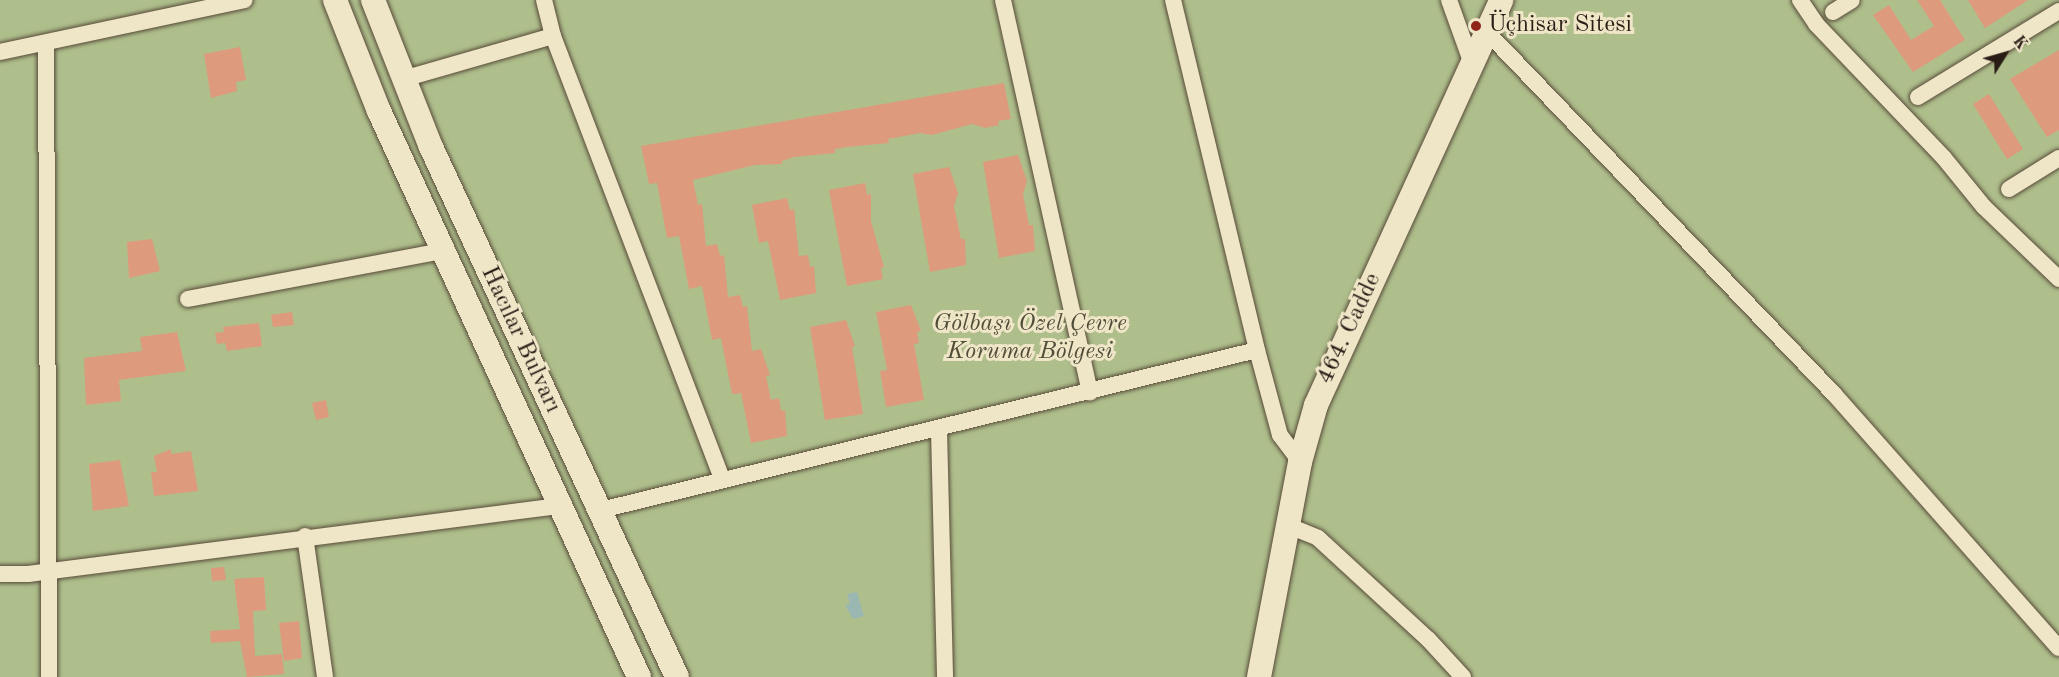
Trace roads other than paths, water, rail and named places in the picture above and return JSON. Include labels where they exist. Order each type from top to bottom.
[{"type":"main road","name":"Hacılar Bulvarı","points":[[335,0],[379,111],[441,251],[639,677]]},
{"type":"main road","name":"Hacılar Bulvarı","points":[[373,0],[403,78],[477,250],[601,510],[677,677]]},
{"type":"main road","name":"464. Cadde","points":[[1259,677],[1299,462],[1327,378],[1472,64],[1492,12]]},
{"type":"street","points":[[0,52],[245,0]]},
{"type":"street","points":[[544,0],[553,36],[722,478]]},
{"type":"street","points":[[1003,0],[1090,392]]},
{"type":"street","points":[[1173,0],[1257,350],[1280,435],[1299,462]]},
{"type":"street","points":[[1449,0],[1472,64]]},
{"type":"street","points":[[1800,0],[1816,24],[1944,158],[1984,207],[2059,279]]},
{"type":"street","points":[[1833,12],[1852,0]]},
{"type":"street","points":[[1918,97],[2059,11]]},
{"type":"street","points":[[1492,12],[2059,648]]},
{"type":"street","points":[[403,78],[553,36]]},
{"type":"street","points":[[46,43],[49,677]]},
{"type":"street","points":[[2009,189],[2059,158]]},
{"type":"street","points":[[188,299],[441,251]]},
{"type":"street","points":[[601,510],[722,478],[939,430],[1257,350]]},
{"type":"street","points":[[939,430],[945,677]]},
{"type":"street","points":[[0,574],[48,570],[305,536],[560,506]]},
{"type":"street","points":[[1288,526],[1318,538],[1428,639],[1463,677]]},
{"type":"street","points":[[305,536],[325,677]]},
{"type":"water","points":[[857,592],[864,616],[853,619],[845,605],[850,604],[847,594]]},
{"type":"place","name":"Üçhisar Sitesi","points":[[1476,26]]},
{"type":"park label","name":"Gölbaşı Özel Çevre Koruma Bölgesi","points":[[1030,339]]}]
